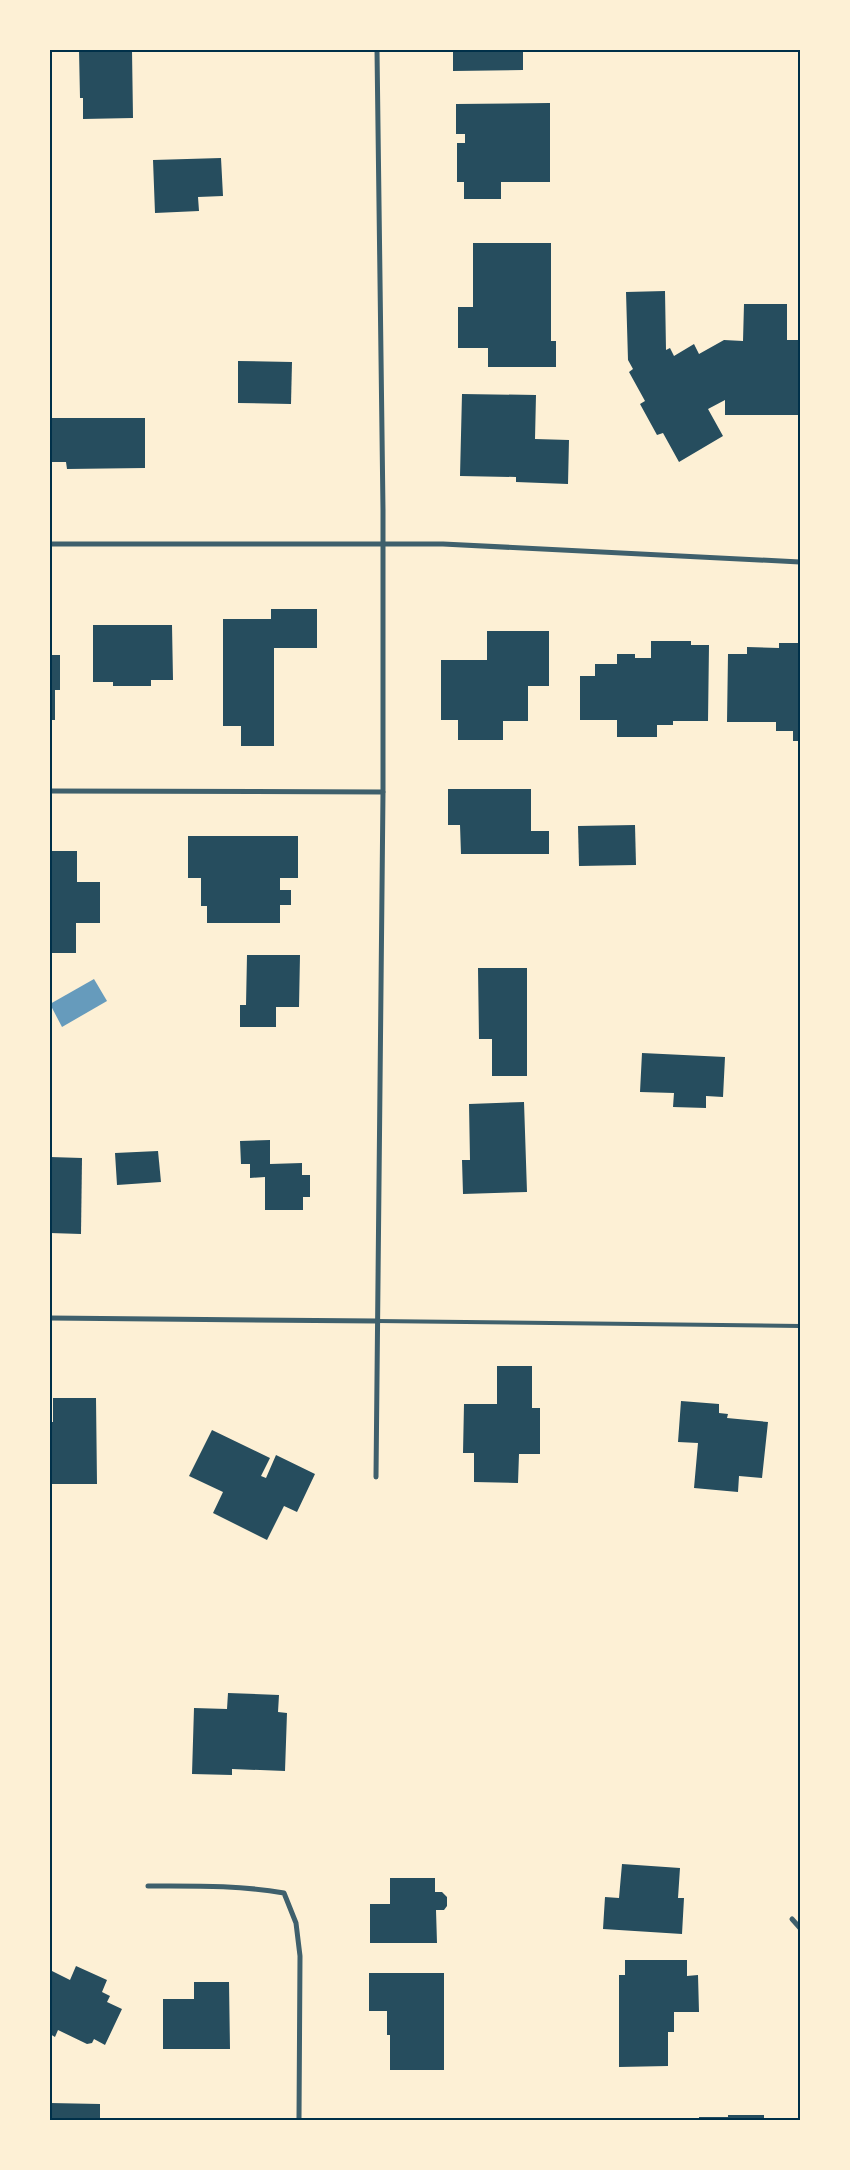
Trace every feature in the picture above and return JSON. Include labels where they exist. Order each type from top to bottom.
[{"type":"street","points":[[376,1477],[382,792],[382,544],[377,50]]},
{"type":"street","points":[[50,544],[443,544],[800,562]]},
{"type":"street","points":[[50,791],[382,792]]},
{"type":"street","points":[[50,1318],[376,1321]]},
{"type":"street","points":[[148,1886],[244,1887],[284,1893],[296,1923],[300,1956],[299,2120]]},
{"type":"street","points":[[792,1919],[800,1928]]},
{"type":"lane","points":[[376,1321],[800,1326]]},
{"type":"water","points":[[94,979],[107,1001],[62,1027],[50,1004]]},
{"type":"building","points":[[79,50],[132,50],[133,118],[83,119],[83,98],[80,98]]},
{"type":"building","points":[[453,50],[523,50],[523,70],[453,71]]},
{"type":"building","points":[[550,103],[550,182],[501,182],[501,199],[464,199],[464,182],[457,182],[457,143],[465,143],[465,134],[456,134],[456,104]]},
{"type":"building","points":[[221,158],[223,196],[198,197],[199,211],[155,213],[153,160]]},
{"type":"building","points":[[473,243],[551,243],[551,341],[556,341],[556,367],[488,367],[488,348],[458,348],[458,307],[473,307]]},
{"type":"building","points":[[665,291],[666,350],[670,348],[674,356],[694,344],[699,354],[724,340],[743,341],[744,304],[787,304],[787,340],[800,340],[800,415],[725,415],[725,400],[708,409],[723,436],[679,462],[663,433],[657,435],[640,404],[645,401],[629,372],[633,369],[628,360],[626,292]]},
{"type":"building","points":[[238,361],[292,362],[291,404],[238,403]]},
{"type":"building","points":[[462,394],[536,395],[535,439],[569,440],[568,484],[516,482],[516,477],[460,476]]},
{"type":"building","points":[[50,418],[145,418],[145,468],[67,469],[66,462],[50,462]]},
{"type":"building","points":[[271,609],[317,609],[317,648],[274,648],[274,746],[241,746],[241,726],[223,726],[223,619],[271,619]]},
{"type":"building","points":[[93,625],[172,625],[173,680],[151,680],[151,686],[113,686],[113,682],[93,682]]},
{"type":"building","points":[[487,631],[549,631],[549,686],[528,686],[528,721],[503,721],[503,740],[458,740],[458,720],[441,720],[441,660],[487,660]]},
{"type":"building","points":[[651,641],[691,641],[691,645],[709,645],[708,721],[673,721],[673,725],[657,725],[657,737],[617,737],[617,720],[580,720],[580,676],[595,676],[595,664],[617,664],[617,654],[635,654],[635,658],[651,658]]},
{"type":"building","points":[[779,643],[800,643],[800,741],[793,741],[793,731],[776,731],[776,722],[727,722],[728,654],[747,654],[747,647],[779,648]]},
{"type":"building","points":[[50,655],[60,655],[60,690],[55,690],[55,720],[50,720]]},
{"type":"building","points":[[448,789],[531,789],[531,831],[549,831],[549,854],[461,854],[460,825],[448,825]]},
{"type":"building","points":[[635,825],[636,865],[579,866],[578,826]]},
{"type":"building","points":[[188,836],[298,836],[298,878],[280,878],[280,890],[291,890],[291,905],[280,905],[280,923],[207,923],[207,906],[201,906],[201,878],[188,878]]},
{"type":"building","points":[[50,851],[77,851],[77,882],[100,882],[100,923],[76,923],[76,953],[50,953]]},
{"type":"building","points":[[247,955],[300,955],[299,1007],[276,1007],[276,1027],[240,1027],[240,1005],[246,1005]]},
{"type":"building","points":[[478,968],[527,968],[527,1076],[492,1076],[492,1039],[479,1039]]},
{"type":"building","points":[[642,1053],[725,1057],[723,1097],[706,1096],[706,1108],[673,1107],[674,1093],[640,1092]]},
{"type":"building","points":[[524,1102],[527,1192],[463,1194],[462,1160],[470,1160],[469,1104]]},
{"type":"building","points":[[270,1140],[270,1164],[302,1163],[302,1175],[310,1175],[310,1197],[303,1197],[303,1210],[265,1210],[265,1177],[250,1178],[250,1164],[241,1164],[240,1141]]},
{"type":"building","points":[[158,1151],[161,1182],[117,1185],[115,1153]]},
{"type":"building","points":[[50,1157],[82,1158],[81,1234],[50,1233]]},
{"type":"building","points":[[497,1366],[532,1366],[532,1408],[540,1408],[540,1454],[519,1454],[518,1483],[474,1482],[474,1453],[463,1453],[464,1404],[497,1404]]},
{"type":"building","points":[[53,1398],[96,1398],[97,1484],[50,1484],[50,1422],[53,1422]]},
{"type":"building","points":[[681,1401],[719,1404],[719,1413],[728,1414],[727,1418],[768,1422],[762,1478],[739,1476],[738,1492],[694,1488],[698,1443],[678,1442]]},
{"type":"building","points":[[212,1430],[270,1458],[261,1476],[266,1478],[276,1455],[315,1474],[297,1512],[284,1506],[267,1540],[213,1513],[223,1492],[189,1476]]},
{"type":"building","points":[[228,1693],[279,1695],[278,1712],[287,1713],[285,1771],[232,1769],[232,1775],[192,1774],[194,1708],[227,1709]]},
{"type":"building","points":[[622,1864],[680,1868],[678,1898],[684,1898],[682,1934],[603,1929],[605,1897],[619,1898]]},
{"type":"building","points":[[390,1878],[435,1878],[435,1892],[442,1892],[447,1897],[447,1906],[444,1910],[436,1910],[437,1943],[370,1943],[370,1904],[390,1904]]},
{"type":"building","points":[[625,1960],[687,1960],[687,1976],[698,1975],[699,2012],[674,2012],[674,2032],[668,2032],[668,2066],[619,2067],[619,1975],[625,1975]]},
{"type":"building","points":[[76,1966],[107,1980],[102,1992],[110,1996],[107,2002],[122,2009],[105,2045],[94,2039],[92,2043],[87,2044],[58,2030],[55,2037],[50,2034],[50,1970],[70,1980]]},
{"type":"building","points":[[369,1973],[444,1973],[444,2070],[390,2070],[390,2035],[387,2035],[387,2011],[369,2011]]},
{"type":"building","points":[[194,1982],[229,1982],[230,2049],[163,2049],[163,1999],[194,1999]]},
{"type":"building","points":[[50,2103],[100,2104],[100,2120],[50,2120]]},
{"type":"building","points":[[728,2115],[764,2115],[764,2120],[699,2120],[699,2117],[728,2117]]},
{"type":"building","points":[[374,2118],[427,2118],[427,2120],[374,2120]]}]
